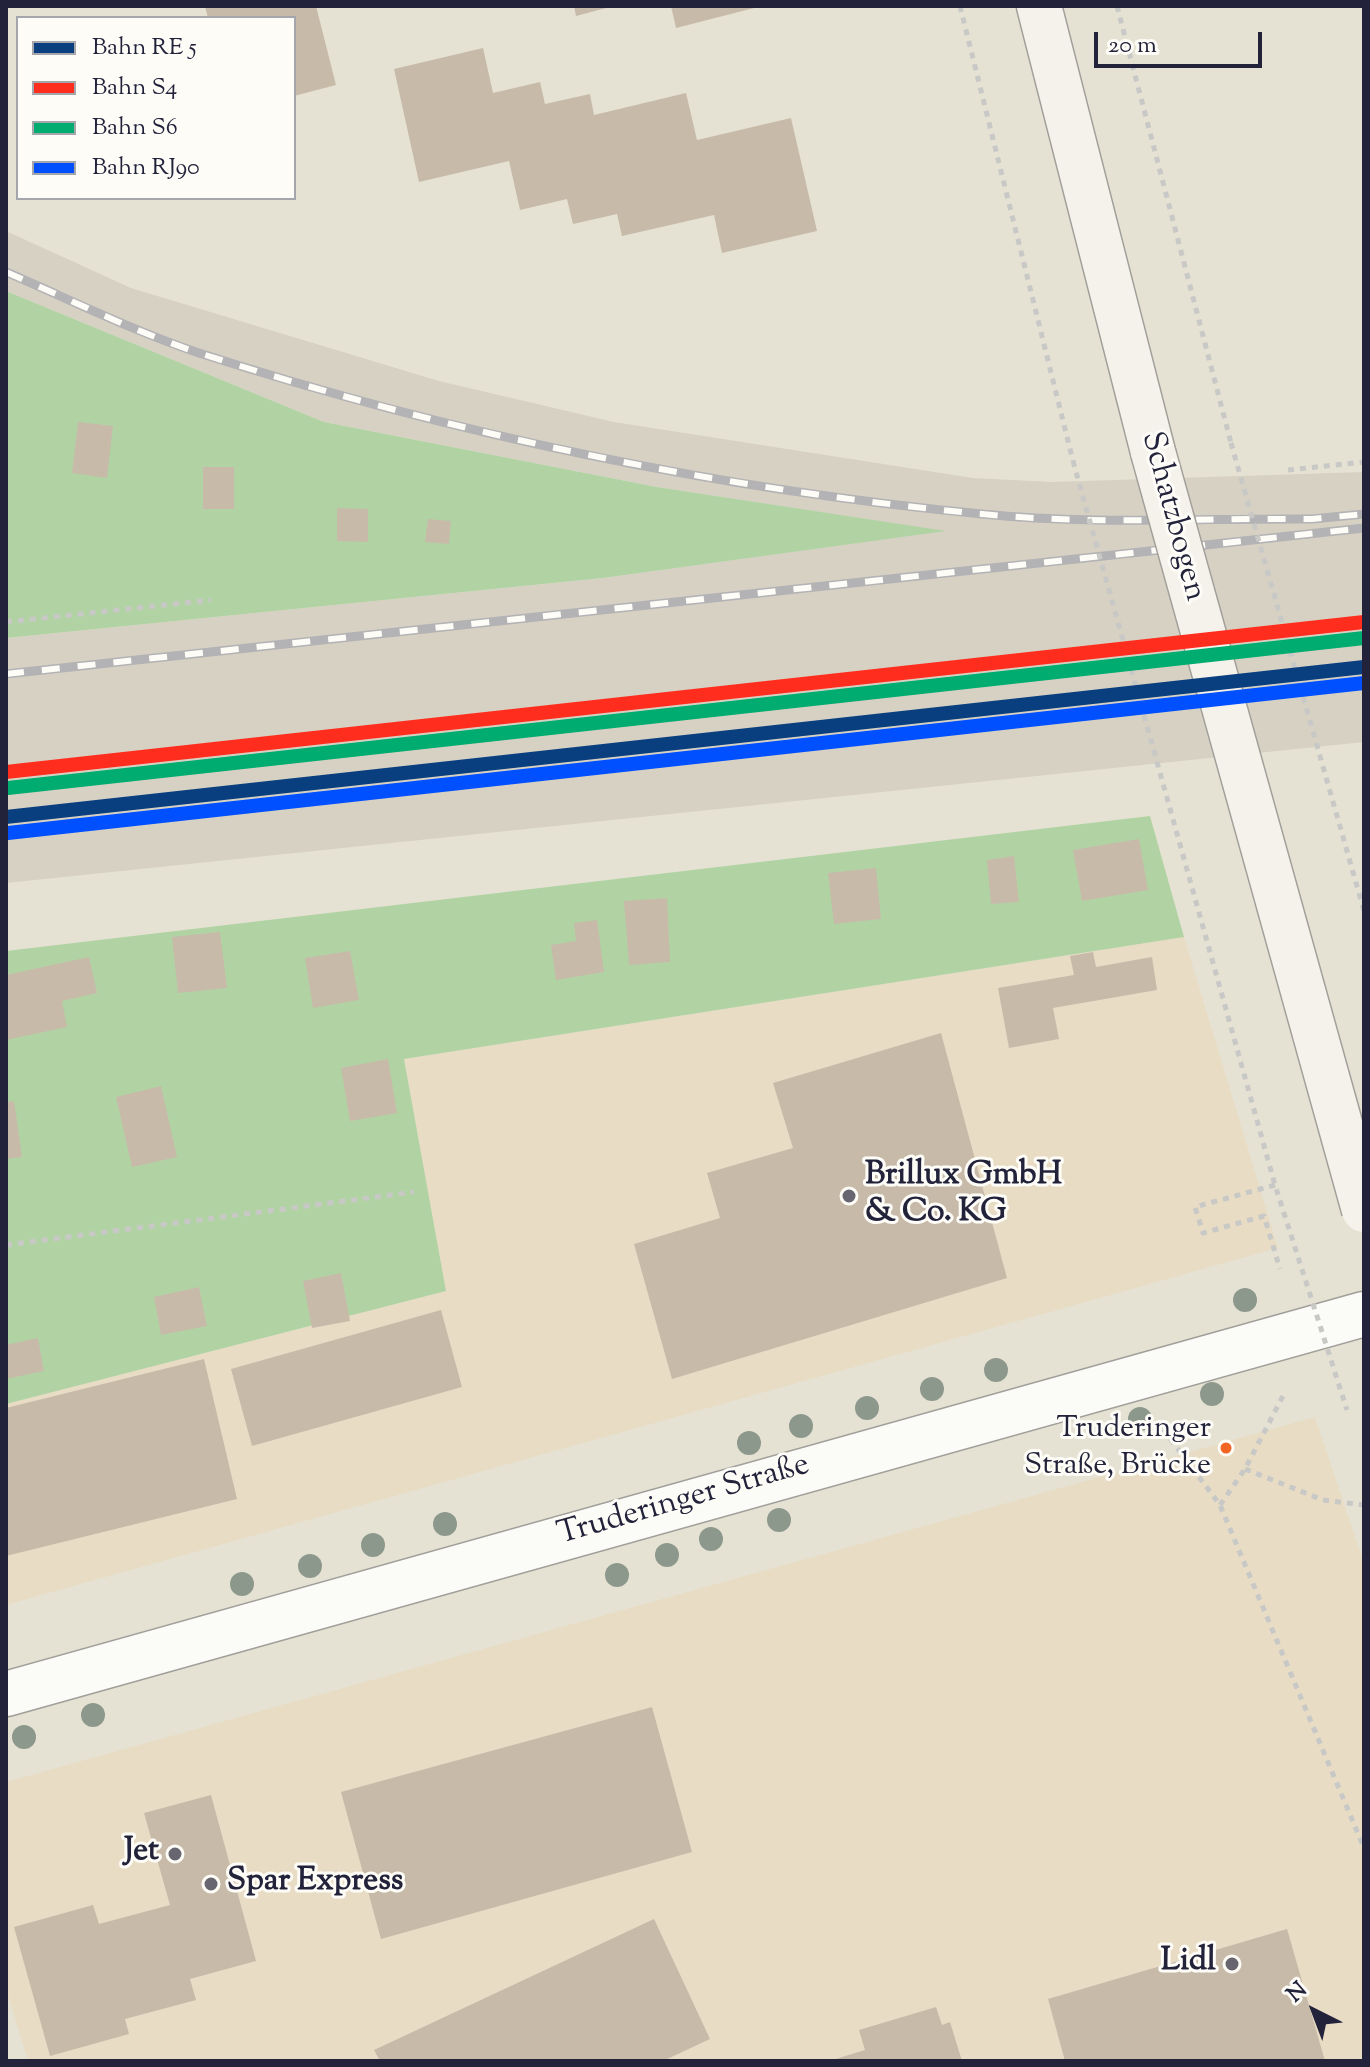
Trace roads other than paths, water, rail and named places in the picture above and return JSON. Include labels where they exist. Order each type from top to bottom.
[{"type":"main road","name":"Schatzbogen","points":[[1039,6],[1153,452],[1364,1210]]},
{"type":"street","name":"Truderinger Straße","points":[[6,1694],[1364,1314]]},
{"type":"railway","points":[[6,272],[174,344],[294,382],[488,433],[685,473],[883,503],[1023,517],[1106,520],[1312,519],[1364,514]]},
{"type":"railway","points":[[6,674],[1364,528]]},
{"type":"rail line","name":"S4","points":[[6,772],[1364,622]]},
{"type":"rail line","name":"S6","points":[[8,788],[1364,638]]},
{"type":"rail line","name":"RJ90","points":[[8,833],[1364,683]]},
{"type":"place","name":"Brillux GmbH & Co. KG","points":[[849,1196]]},
{"type":"place","name":"Truderinger Straße, Brücke","points":[[1226,1448]]},
{"type":"place","name":"Jet","points":[[175,1854]]},
{"type":"place","name":"Spar Express","points":[[211,1884]]},
{"type":"place","name":"Lidl","points":[[1232,1964]]}]
